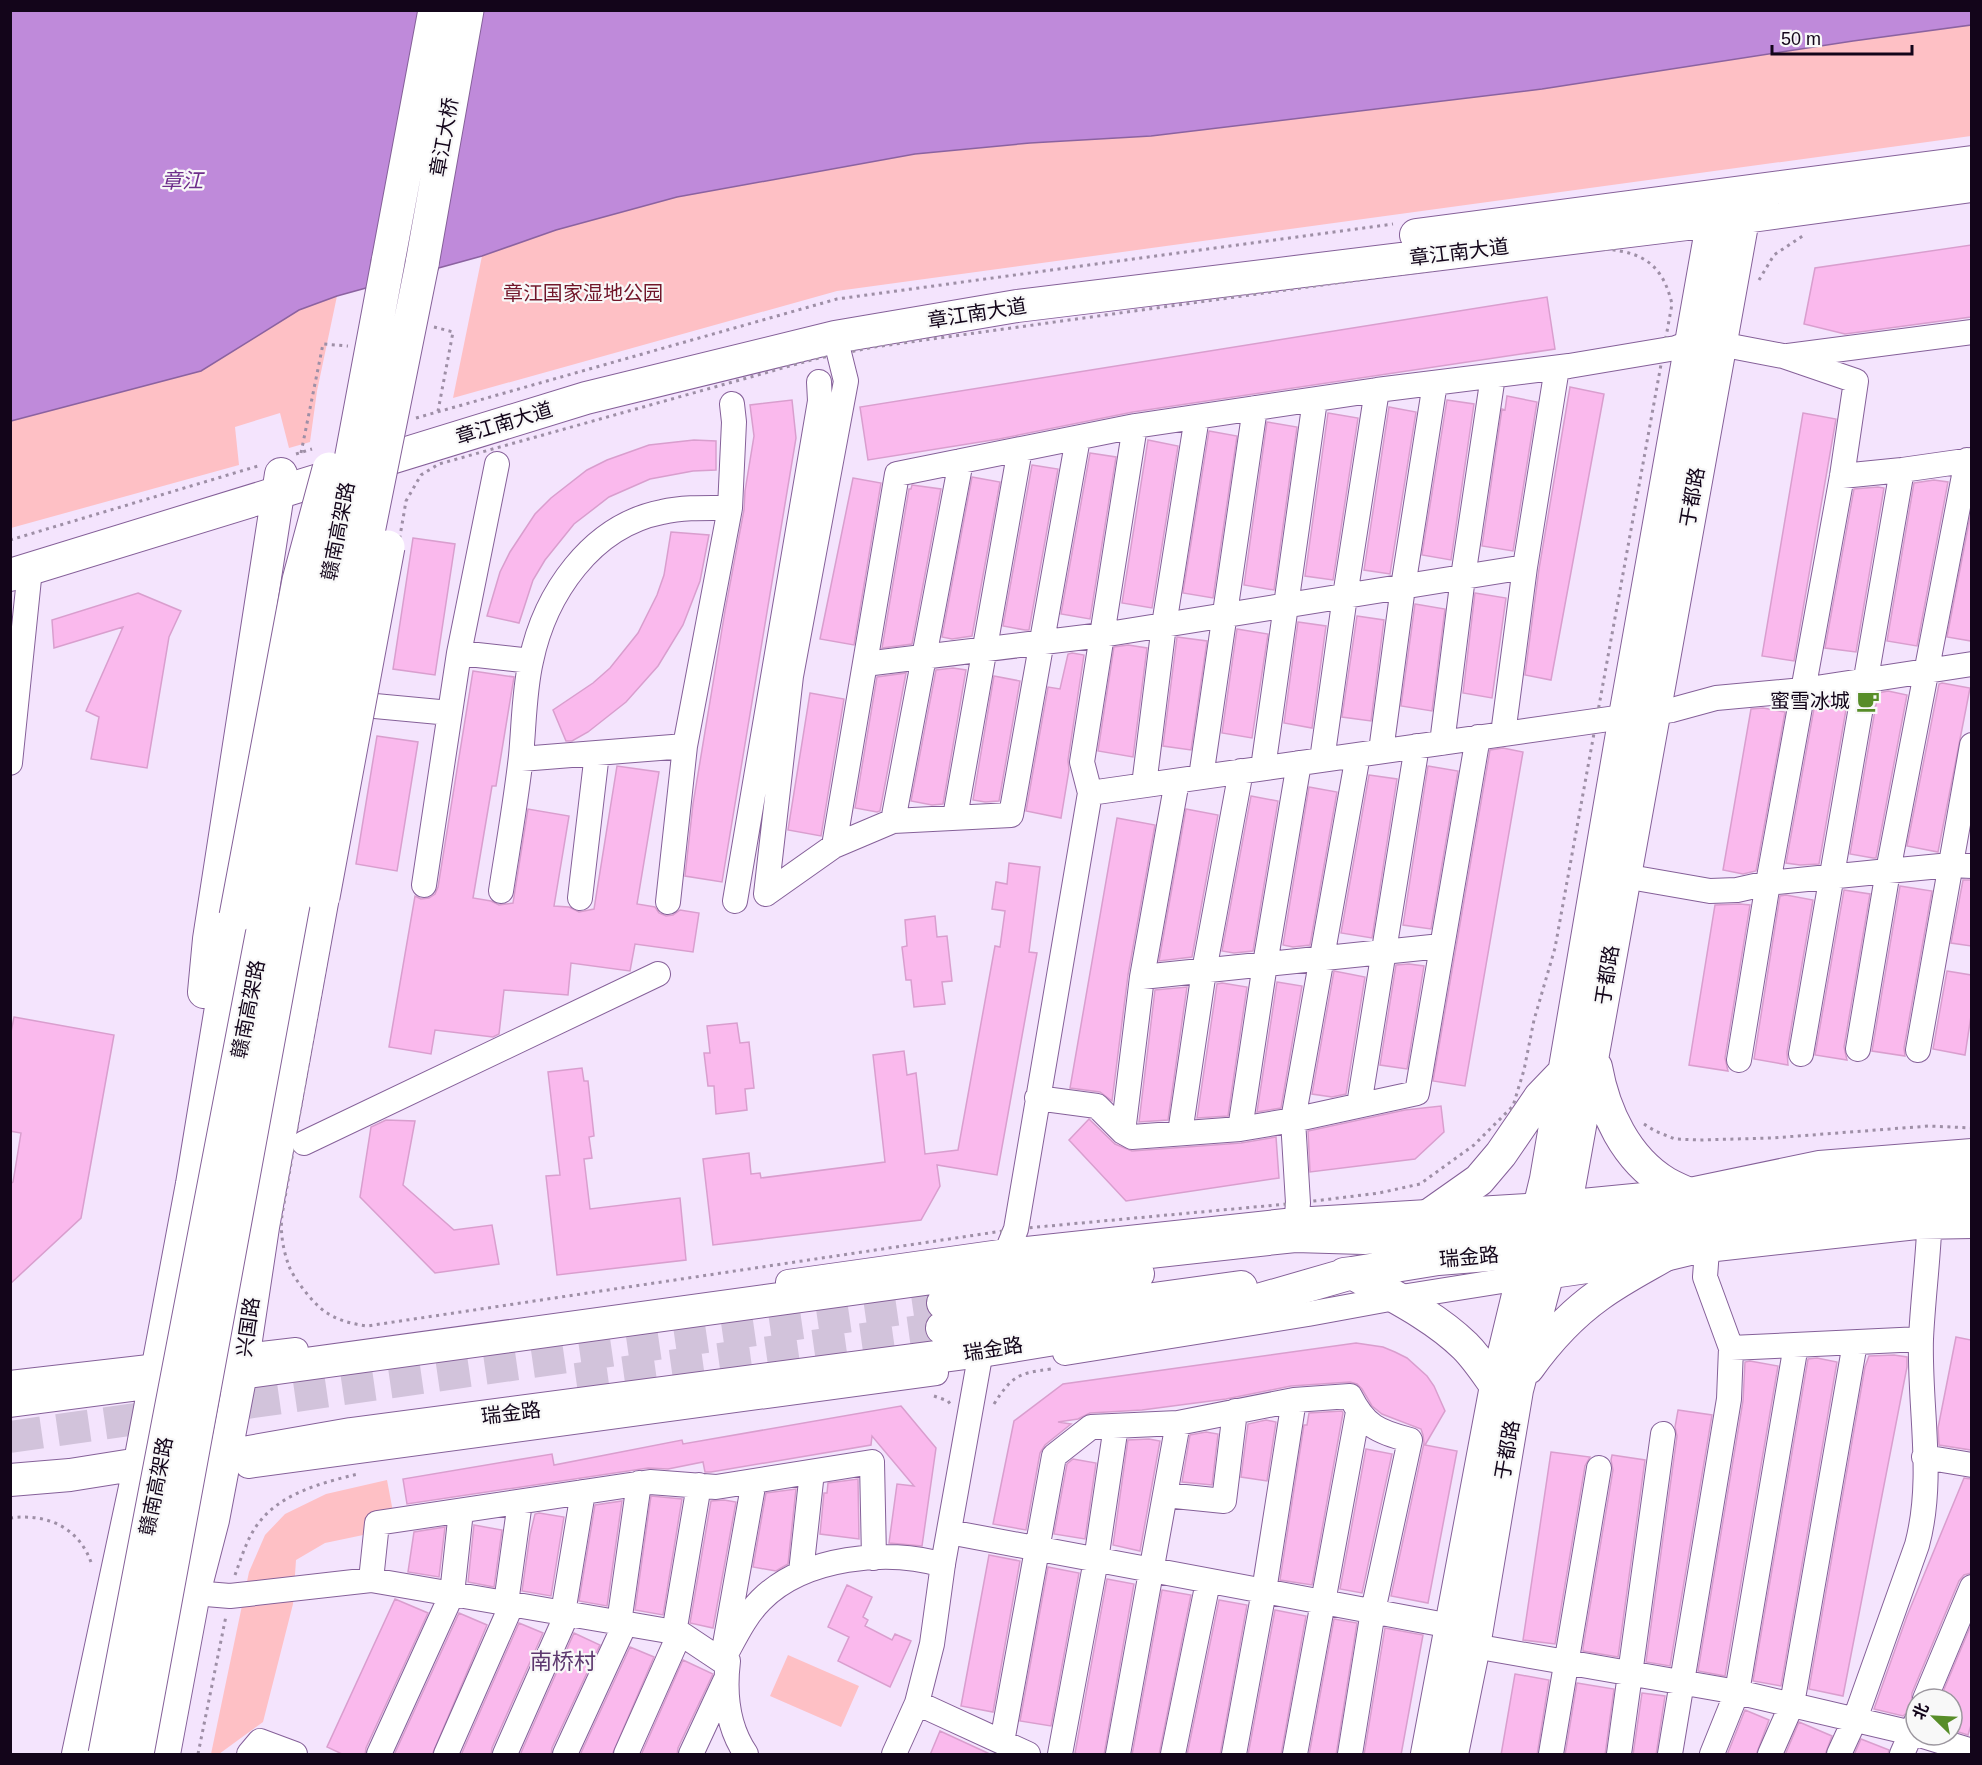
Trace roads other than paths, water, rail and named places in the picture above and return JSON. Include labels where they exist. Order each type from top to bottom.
[{"type":"highway","name":"章江大桥","points":[[388,262],[435,10]]},
{"type":"highway","name":"章江大桥","points":[[422,264],[467,10]]},
{"type":"highway","points":[[236,916],[299,580],[362,348],[388,262]]},
{"type":"highway","name":"赣南高架路","points":[[105,1755],[388,262]]},
{"type":"highway","points":[[323,897],[430,325],[422,264]]},
{"type":"highway","name":"赣南高架路","points":[[137,1755],[292,910],[422,264]]},
{"type":"main road","name":"章江南大道","points":[[17,566],[286,473],[395,448],[835,337],[1017,306],[1731,206],[1971,162]]},
{"type":"main road","name":"章江南大道","points":[[395,448],[580,384],[828,322],[1023,288],[1731,206],[1971,186]]},
{"type":"main road","name":"于都路","points":[[1544,1239],[1565,1071],[1639,715],[1731,206]]},
{"type":"main road","points":[[290,1149],[277,1084],[395,448]]},
{"type":"main road","points":[[180,1246],[209,939],[286,473]]},
{"type":"main road","name":"于都路","points":[[1452,1755],[1462,1636],[1507,1388],[1544,1239],[1594,1056],[1624,876],[1639,715]]},
{"type":"main road","name":"兴国路","points":[[164,1755],[194,1593],[213,1520],[243,1365],[263,1227],[290,1149],[323,897]]},
{"type":"main road","points":[[78,1755],[138,1471],[180,1246],[236,916]]},
{"type":"main road","points":[[1565,1071],[1540,1097],[1508,1144],[1479,1180],[1418,1223],[1364,1238],[942,1316],[1352,1273],[1446,1330],[1507,1388],[1528,1368],[1543,1348],[1577,1312],[1622,1280],[1708,1229],[1685,1191],[1664,1182],[1649,1169],[1623,1139],[1604,1102],[1594,1056]]},
{"type":"main road","name":"瑞金路","points":[[1708,1229],[1804,1188],[1916,1175],[1971,1176]]},
{"type":"main road","name":"瑞金路","points":[[10,1401],[156,1374],[243,1365],[1006,1260],[1295,1228],[1364,1238],[1544,1239],[1708,1229],[1808,1214],[1920,1203],[1932,1215],[1971,1205]]},
{"type":"main road","name":"瑞金路","points":[[10,1480],[224,1463],[363,1432],[980,1359],[1213,1313],[1352,1273],[1544,1239]]},
{"type":"main road","name":"于都路","points":[[1427,1755],[1462,1636]]},
{"type":"street","points":[[1783,356],[1971,332]]},
{"type":"street","points":[[835,337],[846,381],[791,676],[766,894],[834,846],[893,821],[1011,814],[1078,438]]},
{"type":"street","points":[[834,846],[897,474],[1135,426],[1377,390],[1557,368],[1706,343],[1783,356],[1856,381],[1842,476],[1768,883],[1739,1060]]},
{"type":"street","points":[[1503,734],[1525,567],[1557,368]]},
{"type":"street","points":[[1442,742],[1463,577],[1493,376]]},
{"type":"street","points":[[735,901],[820,401],[819,382]]},
{"type":"street","points":[[1435,383],[1403,587],[1369,753],[1322,958],[1293,1120],[1298,1203],[1295,1228],[1435,1213],[1544,1239],[1657,1261]]},
{"type":"street","points":[[1240,1128],[1265,964],[1311,762],[1345,596],[1377,390]]},
{"type":"street","points":[[1180,1133],[1204,970],[1252,770],[1285,606],[1315,400]]},
{"type":"street","points":[[668,902],[685,746],[730,508],[734,422],[732,404]]},
{"type":"street","points":[[1201,777],[1255,408]]},
{"type":"street","points":[[1144,785],[1164,625],[1197,417]]},
{"type":"street","points":[[1006,1260],[1016,1229],[1090,793],[1082,762],[1135,426]]},
{"type":"street","points":[[955,817],[1020,449]]},
{"type":"street","points":[[1842,476],[1969,460],[1925,671],[1858,1049]]},
{"type":"street","points":[[893,821],[961,461]]},
{"type":"street","points":[[424,885],[459,653],[497,464]]},
{"type":"street","points":[[1801,1054],[1902,470]]},
{"type":"street","points":[[501,891],[521,759],[531,661],[548,606],[573,568],[608,533],[660,512],[690,508],[730,508]]},
{"type":"street","points":[[10,763],[17,566]]},
{"type":"street","points":[[865,664],[1102,635],[1525,567]]},
{"type":"street","points":[[459,653],[531,661]]},
{"type":"street","points":[[1090,793],[1639,715],[1672,710],[1716,698],[1803,690],[1971,663]]},
{"type":"street","points":[[375,706],[450,713]]},
{"type":"street","points":[[1037,1098],[1097,1106],[1123,1132],[1132,1137],[1240,1128],[1293,1120],[1417,1093],[1478,738]]},
{"type":"street","points":[[1918,1050],[1961,866],[1971,745]]},
{"type":"street","points":[[521,759],[685,746]]},
{"type":"street","points":[[1359,1105],[1417,746]]},
{"type":"street","points":[[580,898],[597,753]]},
{"type":"street","points":[[1123,1132],[1142,977],[1177,781]]},
{"type":"street","points":[[1624,876],[1710,891],[1737,890],[1768,883],[1888,871],[1961,866]]},
{"type":"street","points":[[1142,977],[1441,946]]},
{"type":"street","points":[[290,1149],[658,974]]},
{"type":"street","points":[[894,1755],[917,1703],[932,1644],[943,1565],[980,1359],[1308,1314],[1395,1298],[1544,1239],[1685,1191],[1819,1163],[1971,1151]]},
{"type":"street","points":[[1839,1755],[1855,1719],[1920,1534],[1925,1495],[1921,1340],[1932,1215],[1971,1226]]},
{"type":"street","points":[[1670,1755],[1729,1399],[1731,1348],[1705,1277],[1708,1229]]},
{"type":"street","points":[[1731,1348],[1921,1340]]},
{"type":"street","points":[[1770,1755],[1792,1704],[1855,1342]]},
{"type":"street","points":[[1712,1755],[1737,1692],[1796,1345]]},
{"type":"street","points":[[10,1383],[156,1374]]},
{"type":"street","points":[[990,1744],[1038,1549],[1054,1456],[1091,1426],[1178,1424],[1294,1400],[1350,1396],[1358,1412],[1374,1428],[1386,1434],[1410,1440],[1373,1611],[1350,1755]]},
{"type":"street","points":[[1234,1755],[1264,1591],[1294,1400]]},
{"type":"street","points":[[1165,1495],[1224,1501],[1235,1411]]},
{"type":"street","points":[[1295,1755],[1358,1412]]},
{"type":"street","points":[[1118,1755],[1178,1424]]},
{"type":"street","points":[[1060,1755],[1096,1560],[1116,1425]]},
{"type":"street","points":[[1619,1755],[1663,1434]]},
{"type":"street","points":[[1924,1456],[1971,1465]]},
{"type":"street","points":[[371,1580],[377,1523],[650,1482],[716,1486],[872,1462],[874,1558]]},
{"type":"street","points":[[1551,1755],[1599,1468]]},
{"type":"street","points":[[10,1494],[138,1471]]},
{"type":"street","points":[[801,1572],[812,1472]]},
{"type":"street","points":[[746,1755],[735,1735],[729,1717],[724,1670],[754,1481]]},
{"type":"street","points":[[565,1755],[622,1623],[639,1484]]},
{"type":"street","points":[[626,1755],[677,1633],[699,1485]]},
{"type":"street","points":[[505,1755],[565,1614],[583,1492]]},
{"type":"street","points":[[446,1755],[509,1604],[520,1502]]},
{"type":"street","points":[[379,1755],[452,1594],[461,1511]]},
{"type":"street","points":[[949,1532],[1373,1611],[1462,1636],[1493,1651],[1566,1661],[1737,1692],[1904,1729]]},
{"type":"street","points":[[691,1755],[749,1613],[786,1580],[801,1572],[838,1562],[874,1558],[905,1558],[943,1565]]},
{"type":"street","points":[[194,1593],[230,1596],[371,1580],[677,1633],[724,1670]]},
{"type":"street","points":[[1173,1755],[1208,1582]]},
{"type":"street","points":[[1930,1687],[1971,1587]]},
{"type":"street","points":[[917,1703],[990,1744],[1028,1755]]},
{"type":"street","points":[[249,1755],[260,1741],[295,1755]]},
{"type":"water","name":"章江","points":[[11,11],[1971,11],[1971,25],[1542,89],[1151,136],[1030,143],[915,154],[677,197],[556,230],[482,256],[337,296],[299,310],[201,371],[11,421]]},
{"type":"tunnel","points":[[10,1437],[943,1303]]},
{"type":"tunnel","points":[[576,1379],[942,1328]]},
{"type":"place","name":"蜜雪冰城","points":[[1868,701]]},
{"type":"district","name":"南桥村","points":[[563,1661]]},
{"type":"park label","name":"章江国家湿地公园","points":[[583,293]]}]
